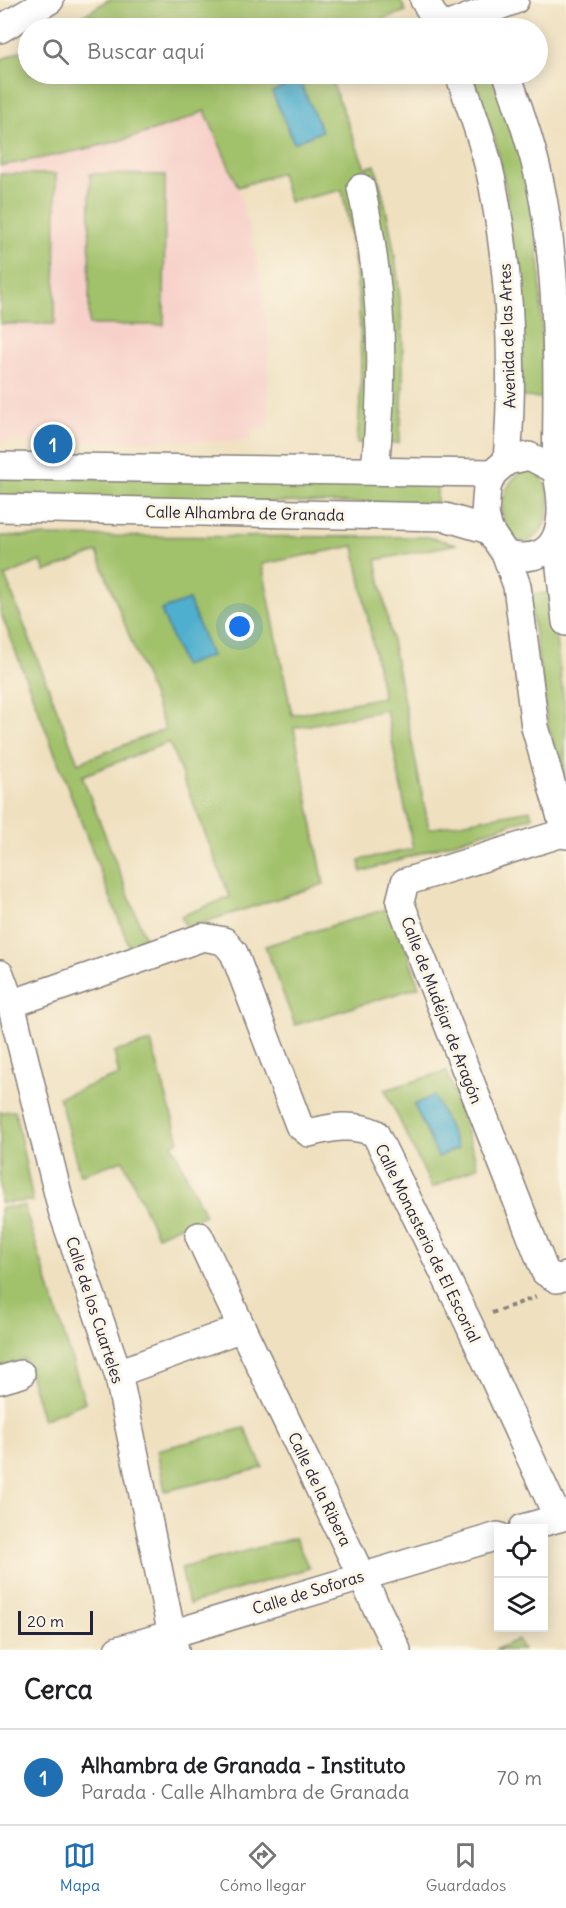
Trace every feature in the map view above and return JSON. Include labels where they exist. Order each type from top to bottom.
[{"type":"street","points":[[19,18],[50,0]]},
{"type":"street","points":[[424,0],[435,18]]},
{"type":"street","points":[[483,13],[515,0]]},
{"type":"street","points":[[0,29],[18,19]]},
{"type":"street","name":"Avenida de las Artes","points":[[462,84],[482,141],[494,191],[508,291],[512,405],[500,467]]},
{"type":"street","points":[[506,555],[534,557],[548,552],[557,540],[563,524],[554,293],[542,195],[526,129],[510,84]]},
{"type":"street","points":[[361,188],[374,248],[381,314],[382,376],[375,470]]},
{"type":"street","points":[[0,466],[375,470],[500,467],[529,456],[560,476]]},
{"type":"street","points":[[500,467],[484,500],[489,530],[506,555],[517,586],[535,727],[566,833]]},
{"type":"street","name":"Calle Alhambra de Granada","points":[[0,508],[445,517],[489,530]]},
{"type":"street","points":[[557,540],[566,622]]},
{"type":"street","name":"Calle de Mudéjar de Aragón","points":[[562,1278],[545,1272],[400,902],[405,882],[566,833]]},
{"type":"street","name":"Calle Monasterio de El Escorial","points":[[11,1004],[203,937],[224,941],[234,953],[299,1125],[309,1133],[328,1128],[360,1126],[375,1133],[562,1517]]},
{"type":"street","name":"Calle de los Cuarteles","points":[[0,974],[11,1004],[62,1210],[118,1373],[173,1642]]},
{"type":"street","name":"Calle de la Ribera","points":[[199,1236],[397,1650]]},
{"type":"street","points":[[118,1373],[242,1328]]},
{"type":"street","points":[[537,1524],[562,1517]]},
{"type":"street","name":"Calle de Soforas","points":[[118,1650],[173,1642],[362,1575],[494,1537]]},
{"type":"path","points":[[468,1322],[542,1294],[562,1278]]},
{"type":"shaded area","points":[[205,111],[238,187],[257,258],[268,332],[268,428],[250,428],[250,441],[0,441],[0,166],[167,126]]},
{"type":"green space","points":[[108,0],[400,0],[406,11],[387,18],[80,18]]},
{"type":"green space","points":[[18,52],[18,84],[333,84],[365,168],[375,165],[391,234],[397,268],[403,338],[399,443],[357,443],[361,379],[360,316],[353,253],[342,190],[289,202],[281,173],[238,187],[205,111],[130,138],[0,166],[0,60]]},
{"type":"green space","points":[[475,84],[499,84],[529,185],[540,268],[544,398],[523,397],[506,189],[495,140]]},
{"type":"green space","points":[[0,174],[56,174],[55,324],[0,324]]},
{"type":"green space","points":[[90,174],[165,175],[164,325],[89,325]]},
{"type":"green space","points":[[528,470],[538,475],[545,483],[549,494],[549,506],[547,519],[541,530],[533,538],[523,543],[513,538],[506,529],[503,506],[510,483],[518,475]]},
{"type":"green space","points":[[0,477],[437,482],[437,504],[0,499]]},
{"type":"green space","points":[[0,536],[428,537],[457,544],[376,560],[429,829],[530,810],[532,817],[361,872],[359,860],[413,849],[386,710],[294,728],[324,884],[186,928],[181,916],[230,897],[169,742],[82,776],[146,940],[129,946],[0,611]],"holes":[[[354,546],[383,697],[292,715],[262,564]],[[97,552],[165,729],[78,763],[5,576],[41,561],[45,572]]]},
{"type":"green space","points":[[550,593],[566,718],[564,782],[548,724],[529,594]]},
{"type":"green space","points":[[393,907],[419,987],[295,1025],[265,946]]},
{"type":"green space","points":[[151,1042],[179,1141],[172,1144],[205,1215],[157,1236],[123,1160],[80,1175],[59,1097],[119,1075],[114,1052]]},
{"type":"green space","points":[[447,1071],[478,1166],[432,1188],[385,1090]]},
{"type":"green space","points":[[15,1111],[33,1201],[0,1203],[0,1112]]},
{"type":"green space","points":[[24,1206],[85,1402],[43,1420],[25,1359],[0,1367],[0,1208]]},
{"type":"green space","points":[[245,1428],[263,1468],[165,1491],[157,1450]]},
{"type":"green space","points":[[295,1538],[309,1568],[189,1604],[181,1568]]},
{"type":"green space","points":[[518,1639],[523,1650],[495,1650]]},
{"type":"water","points":[[290,84],[301,84],[322,131],[294,143],[272,92]]},
{"type":"water","points":[[189,600],[211,656],[183,666],[161,610]]},
{"type":"water","points":[[434,1095],[458,1148],[438,1157],[414,1105]]},
{"type":"place","name":"Alhambra de Granada - Instituto","points":[[53,444]]}]
